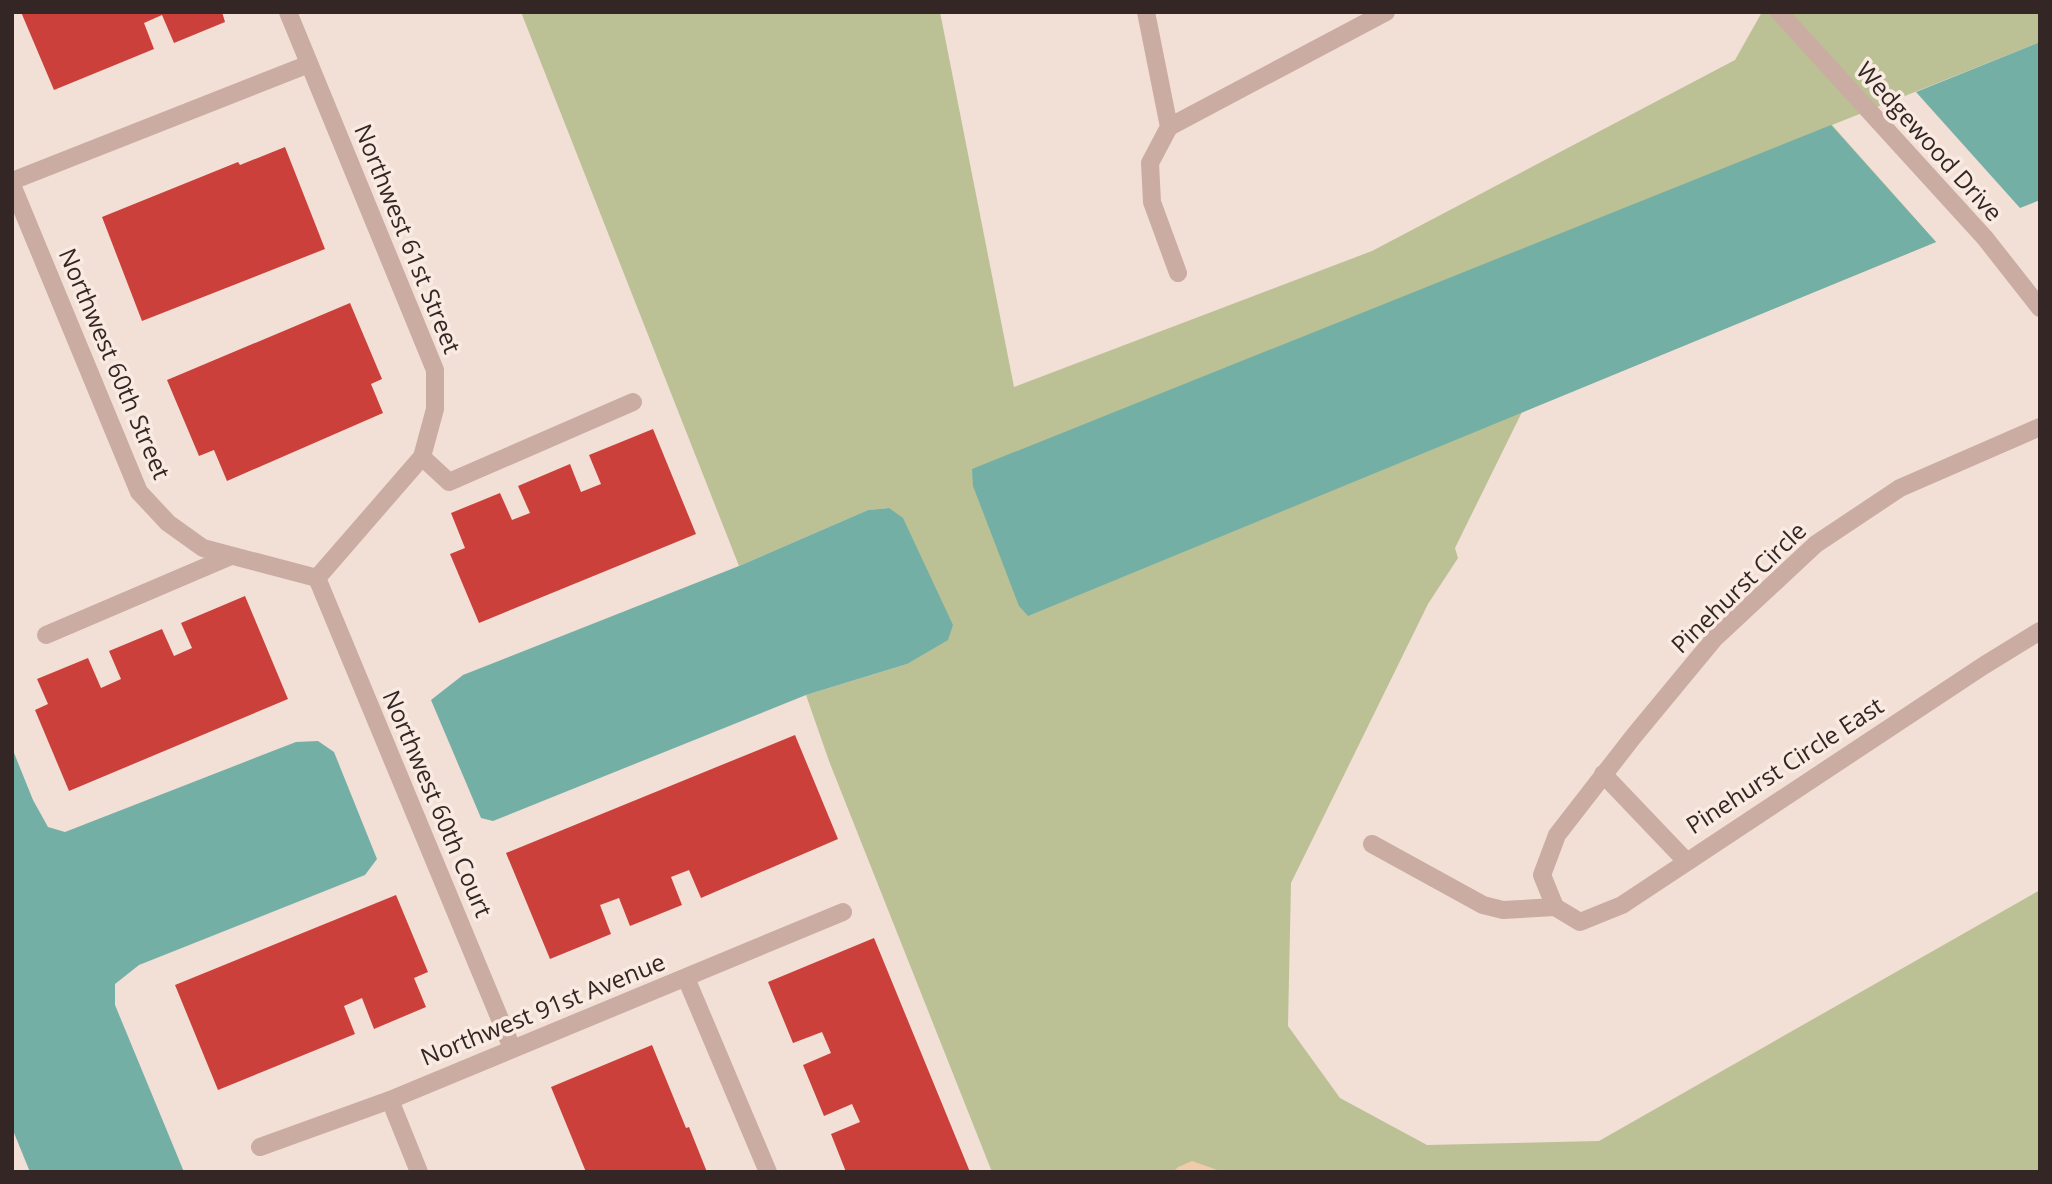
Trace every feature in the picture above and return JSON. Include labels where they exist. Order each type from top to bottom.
[{"type":"street","name":"Northwest 61st Street","points":[[288,12],[435,370],[435,409],[422,457],[317,578]]},
{"type":"street","points":[[1146,12],[1169,127]]},
{"type":"street","points":[[1178,273],[1152,202],[1150,163],[1169,127],[1386,12]]},
{"type":"street","name":"Wedgewood Drive","points":[[1779,12],[1985,238],[2040,308]]},
{"type":"street","points":[[12,183],[309,64]]},
{"type":"street","name":"Northwest 60th Street","points":[[12,183],[139,492],[168,523],[203,548],[317,578]]},
{"type":"street","points":[[422,457],[449,482],[633,402]]},
{"type":"street","name":"Pinehurst Circle","points":[[1555,907],[1542,875],[1557,835],[1714,639],[1816,544],[1900,488],[2040,427]]},
{"type":"street","points":[[46,635],[231,556]]},
{"type":"street","name":"Northwest 60th Court","points":[[317,578],[512,1048]]},
{"type":"street","name":"Pinehurst Circle East","points":[[1555,907],[1580,922],[1622,905],[2040,631]]},
{"type":"street","points":[[1603,775],[1686,861]]},
{"type":"street","points":[[1372,844],[1483,905],[1503,910],[1555,907]]},
{"type":"street","name":"Northwest 91st Avenue","points":[[260,1147],[390,1100],[843,912]]},
{"type":"street","points":[[686,978],[768,1172]]},
{"type":"street","points":[[390,1100],[419,1172]]},
{"type":"green space","points":[[521,12],[940,12],[1014,387],[1372,251],[1735,60],[1762,12],[2040,12],[2040,42],[1832,125],[1936,242],[1522,412],[1455,548],[1458,558],[1428,604],[1291,883],[1288,1026],[1340,1098],[1427,1145],[1599,1141],[2040,890],[2040,1172],[992,1172],[829,761],[806,695],[907,664],[889,508],[868,510],[739,566]]},
{"type":"sand","points":[[1192,1161],[1223,1172],[1173,1172]]},
{"type":"water","points":[[2040,42],[2040,200],[2020,208],[1916,92]]},
{"type":"water","points":[[1831,125],[1936,242],[1028,616],[1019,606],[973,486],[972,469]]},
{"type":"water","points":[[889,508],[903,518],[953,625],[948,640],[907,664],[806,695],[493,821],[481,818],[431,700],[463,675],[739,566],[868,510]]},
{"type":"water","points":[[318,741],[334,752],[377,859],[365,875],[139,965],[115,984],[115,1005],[184,1172],[30,1172],[12,1128],[12,748],[33,800],[48,827],[65,832],[296,742]]},
{"type":"building","points":[[21,12],[222,12],[225,22],[174,43],[162,15],[144,23],[154,49],[54,90]]},
{"type":"building","points":[[285,147],[325,249],[142,321],[102,217],[238,162],[240,165]]},
{"type":"building","points":[[350,303],[382,379],[371,384],[383,413],[227,481],[214,450],[199,456],[167,380]]},
{"type":"building","points":[[653,429],[696,534],[479,623],[450,554],[465,548],[451,513],[500,493],[512,520],[530,513],[518,486],[570,464],[581,492],[601,484],[589,455]]},
{"type":"building","points":[[245,596],[288,699],[69,791],[35,710],[48,704],[37,679],[88,658],[101,688],[121,679],[109,651],[162,629],[174,656],[192,648],[181,623]]},
{"type":"building","points":[[795,735],[838,839],[701,898],[689,870],[671,877],[682,905],[630,926],[619,898],[600,905],[611,934],[550,959],[506,853]]},
{"type":"building","points":[[396,895],[428,972],[414,978],[426,1007],[374,1029],[362,998],[344,1006],[355,1034],[218,1090],[175,985]]},
{"type":"building","points":[[874,938],[970,1172],[846,1172],[831,1134],[860,1122],[852,1104],[824,1116],[803,1065],[831,1053],[822,1032],[793,1043],[768,982]]},
{"type":"building","points":[[652,1045],[707,1172],[586,1172],[551,1087]]}]
